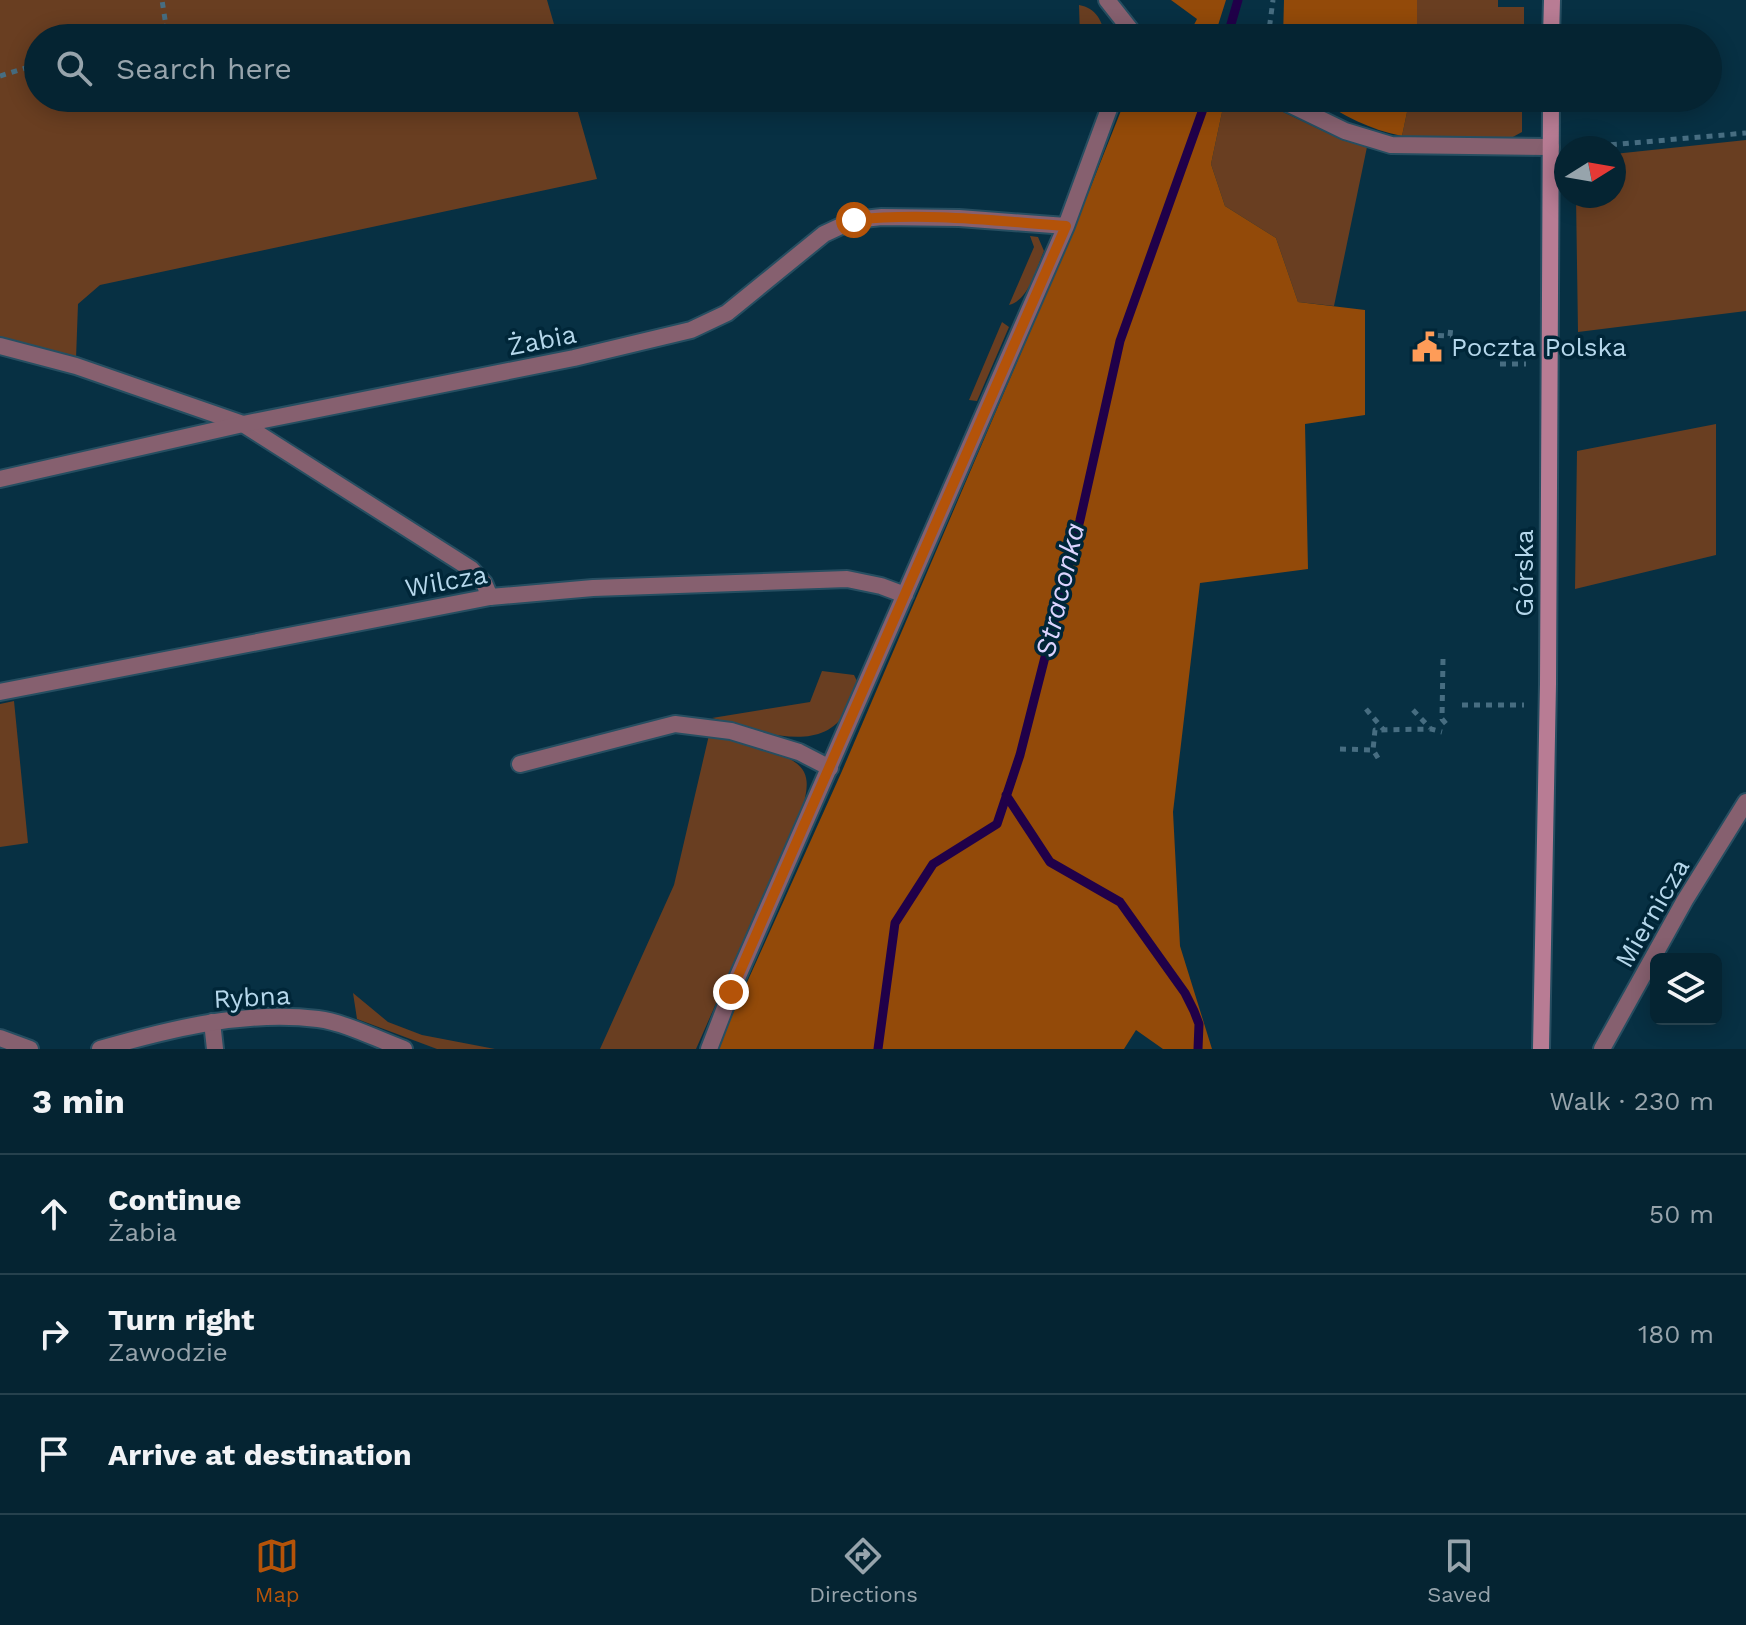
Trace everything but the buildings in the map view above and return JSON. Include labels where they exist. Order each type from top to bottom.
[{"type":"street","points":[[1107,0],[1126,24]]},
{"type":"street","points":[[1551,24],[1552,0]]},
{"type":"street","points":[[709,1049],[731,992],[1066,226],[1108,112]]},
{"type":"street","points":[[1306,112],[1345,131],[1391,145],[1551,147]]},
{"type":"street","name":"Górska","points":[[1541,1049],[1548,684],[1551,112]]},
{"type":"street","name":"Żabia","points":[[0,479],[243,424],[574,358],[691,330],[727,313],[824,234],[854,220],[946,218],[1066,226]]},
{"type":"street","points":[[0,346],[76,366],[243,424],[471,569],[484,583],[490,597]]},
{"type":"street","name":"Wilcza","points":[[0,692],[490,597],[593,588],[847,579],[905,595]]},
{"type":"street","points":[[520,764],[675,724],[731,731],[799,752],[830,768]]},
{"type":"street","name":"Miernicza","points":[[1602,1049],[1685,900],[1746,802]]},
{"type":"street","name":"Rybna","points":[[100,1049],[212,1022],[290,1018],[319,1019],[343,1025],[404,1049]]},
{"type":"street","points":[[212,1022],[215,1049]]},
{"type":"street","points":[[0,1038],[30,1049]]},
{"type":"path","points":[[162,0],[166,24]]},
{"type":"path","points":[[1270,24],[1273,0]]},
{"type":"path","points":[[0,76],[24,68]]},
{"type":"path","points":[[1626,144],[1746,133]]},
{"type":"path","points":[[1428,337],[1450,336],[1451,326]]},
{"type":"path","points":[[1500,364],[1526,364]]},
{"type":"path","points":[[1443,659],[1442,719],[1448,726]]},
{"type":"path","points":[[1462,705],[1524,705]]},
{"type":"path","points":[[1366,709],[1383,729]]},
{"type":"path","points":[[1413,710],[1431,729]]},
{"type":"path","points":[[1378,758],[1373,750],[1375,730],[1431,729],[1442,732]]},
{"type":"path","points":[[1340,749],[1373,750]]},
{"type":"shaded area","points":[[0,0],[547,0],[554,24],[24,24],[24,112],[578,112],[597,179],[100,285],[78,304],[76,359],[0,338]]},
{"type":"shaded area","points":[[1171,0],[1226,0],[1218,24],[1194,24],[1197,19]]},
{"type":"shaded area","points":[[1284,0],[1417,0],[1417,24],[1283,24]]},
{"type":"shaded area","points":[[1417,0],[1498,0],[1498,7],[1524,7],[1524,24],[1417,24]]},
{"type":"shaded area","points":[[1079,5],[1090,9],[1101,24],[1080,24]]},
{"type":"shaded area","points":[[1120,112],[1222,112],[1211,164],[1225,206],[1276,238],[1298,302],[1365,310],[1365,415],[1305,424],[1308,569],[1200,583],[1173,812],[1180,946],[1212,1049],[1163,1049],[1136,1030],[1124,1049],[717,1049],[842,771],[1074,229]]},
{"type":"shaded area","points":[[1222,112],[1283,112],[1342,140],[1367,147],[1334,306],[1298,302],[1276,238],[1225,206],[1211,164]]},
{"type":"shaded area","points":[[1340,112],[1407,112],[1402,136]]},
{"type":"shaded area","points":[[1407,112],[1522,112],[1522,132],[1511,138],[1424,140],[1402,136]]},
{"type":"shaded area","points":[[1746,140],[1746,311],[1578,332],[1576,208],[1626,208],[1626,153]]},
{"type":"shaded area","points":[[1030,236],[1038,237],[1044,251],[1027,290],[1009,305],[1034,247]]},
{"type":"shaded area","points":[[1002,322],[1009,327],[977,401],[969,400]]},
{"type":"shaded area","points":[[1716,424],[1716,555],[1575,589],[1577,451]]},
{"type":"shaded area","points":[[822,671],[854,675],[858,683],[846,712],[834,726],[819,734],[784,736],[712,718],[810,702]]},
{"type":"shaded area","points":[[14,701],[28,843],[0,847],[0,704]]},
{"type":"shaded area","points":[[709,735],[775,752],[798,764],[806,780],[804,803],[696,1049],[600,1049],[674,885]]},
{"type":"shaded area","points":[[353,993],[388,1022],[422,1035],[495,1049],[437,1049],[357,1019]]},
{"type":"waterway","name":"Straconka","points":[[1231,24],[1238,0]]},
{"type":"waterway","name":"Straconka","points":[[878,1049],[895,923],[933,864],[997,824],[1020,755],[1080,520],[1120,341],[1202,112]]},
{"type":"waterway","points":[[1006,795],[1050,862],[1120,902],[1185,993],[1199,1024],[1198,1049]]},
{"type":"place","name":"Poczta Polska","points":[[1427,347]]},
{"type":"route","points":[[731,992],[1066,226],[959,218],[882,217],[854,220]]}]
